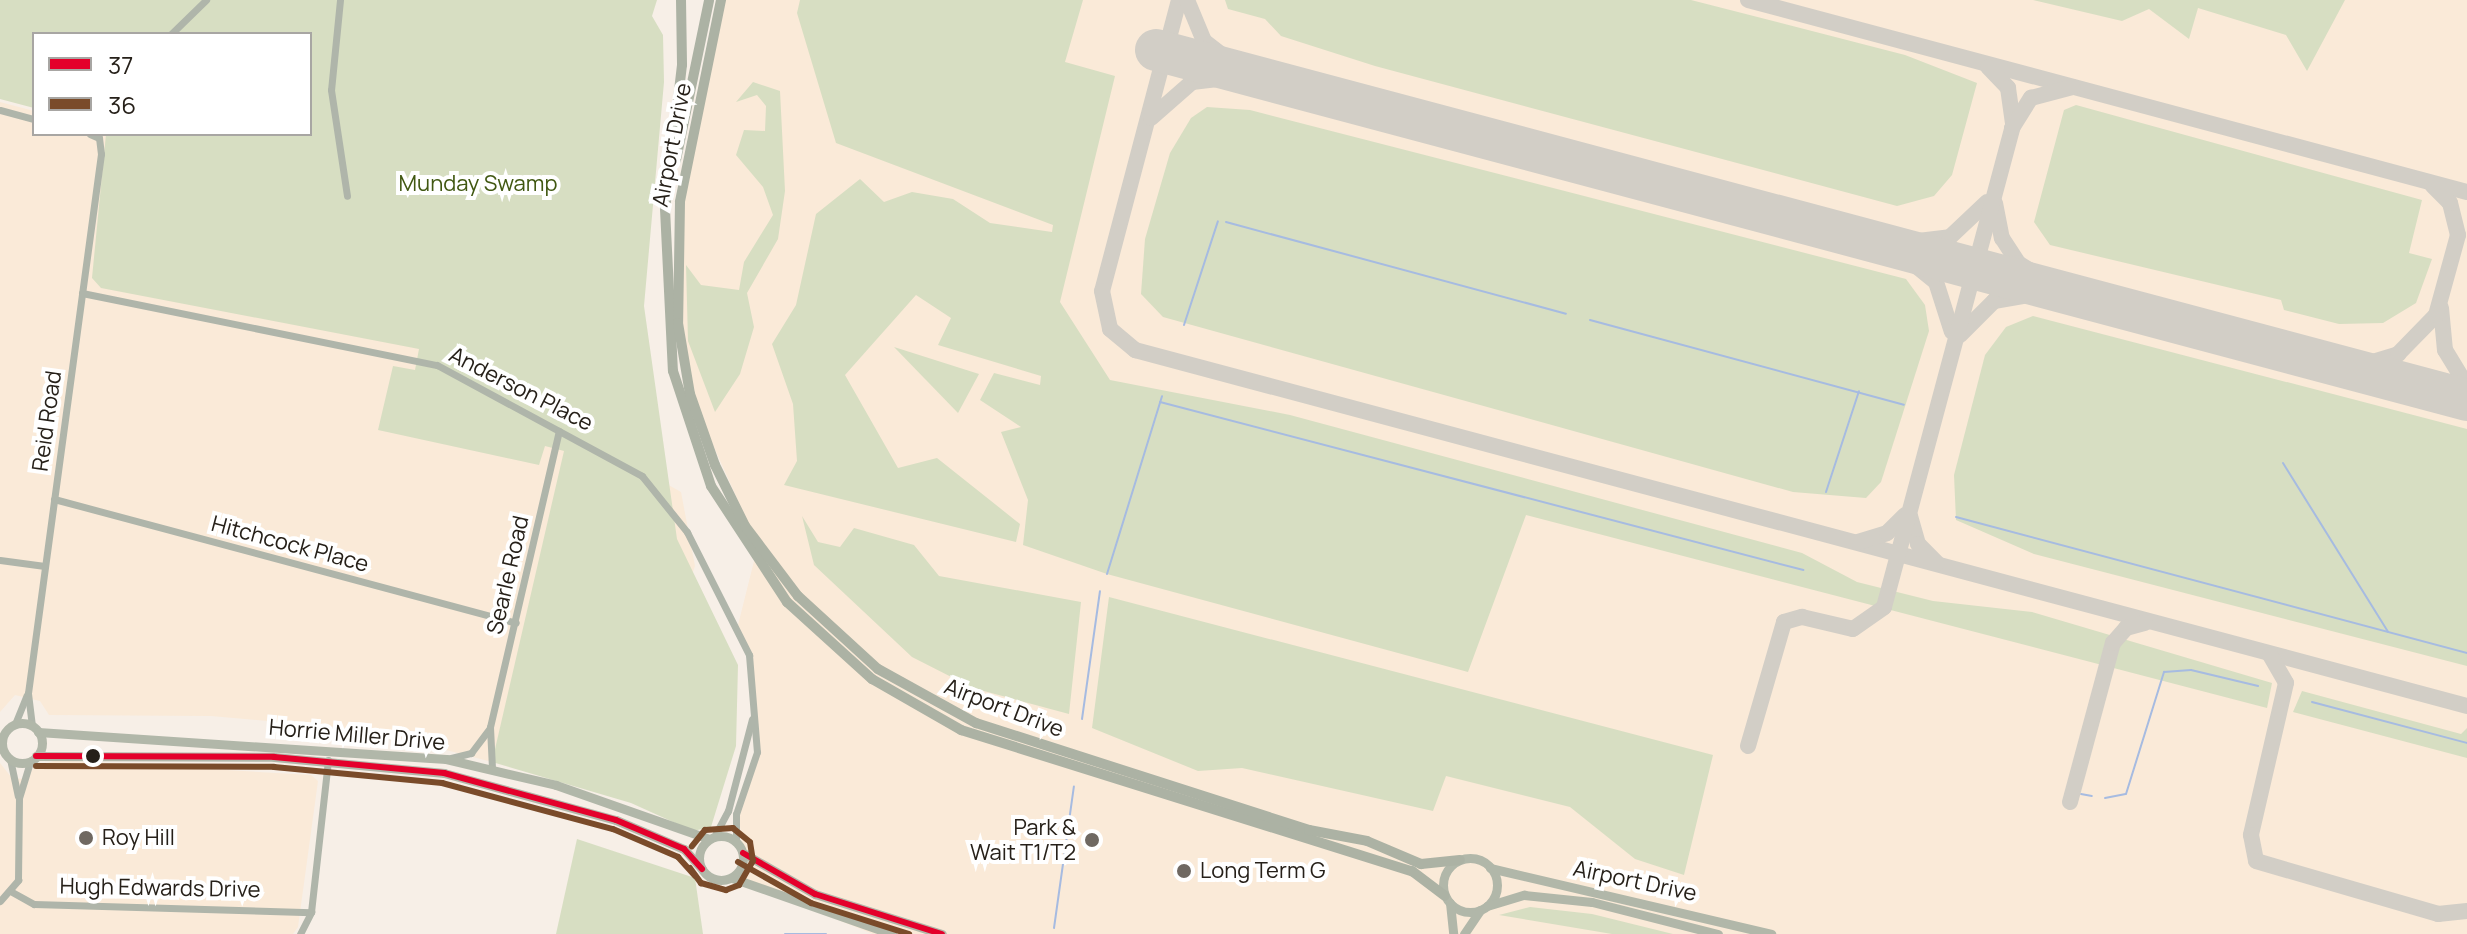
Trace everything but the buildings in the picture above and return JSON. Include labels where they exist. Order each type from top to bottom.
[{"type":"highway","points":[[664,273],[681,0]]},
{"type":"highway","points":[[664,273],[671,190],[709,0]]},
{"type":"highway","name":"Airport Drive","points":[[721,2],[680,202],[681,347],[725,487],[798,596],[878,669],[976,723],[1315,832],[1367,841],[1416,863],[1460,860]]},
{"type":"highway","name":"Airport Drive","points":[[664,273],[676,387],[711,486],[777,591],[849,662],[976,736],[1412,871],[1448,900]]},
{"type":"main road","points":[[5,755],[7,729]]},
{"type":"main road","name":"Horrie Miller Drive","points":[[7,729],[446,759],[492,768],[711,838]]},
{"type":"main road","points":[[33,758],[35,729]]},
{"type":"main road","name":"Horrie Miller Drive","points":[[5,755],[33,758],[328,760],[444,773],[542,795],[653,834],[684,849],[702,869]]},
{"type":"main road","points":[[892,934],[732,878],[718,880],[702,869],[699,856],[711,838],[736,841],[743,853],[815,894],[942,934]]},
{"type":"main road","points":[[732,878],[743,853]]},
{"type":"main road","points":[[1453,934],[1445,875],[1460,860],[1490,868],[1496,888],[1464,934]]},
{"type":"main road","name":"Airport Drive","points":[[1490,868],[1771,934]]},
{"type":"main road","name":"Airport Drive","points":[[1483,908],[1524,895],[1553,897],[1718,934]]},
{"type":"main road","points":[[1448,900],[1483,908]]},
{"type":"street","points":[[173,32],[206,0]]},
{"type":"street","points":[[340,0],[332,114],[347,196]]},
{"type":"street","points":[[0,110],[32,118]]},
{"type":"street","name":"Reid Road","points":[[35,729],[28,693],[101,154],[99,138],[94,136]]},
{"type":"street","name":"Anderson Place","points":[[82,293],[437,365],[559,431],[626,463],[668,503],[737,625],[754,697],[756,762],[736,814],[736,841]]},
{"type":"street","name":"Searle Road","points":[[492,768],[490,727],[559,431]]},
{"type":"street","name":"Hitchcock Place","points":[[54,499],[516,623]]},
{"type":"street","points":[[0,560],[45,566]]},
{"type":"street","name":"Reid Road","points":[[7,729],[28,693]]},
{"type":"street","name":"Anderson Place","points":[[711,838],[744,759],[754,697]]},
{"type":"street","name":"Searle Road","points":[[446,759],[471,753],[490,727]]},
{"type":"street","points":[[5,755],[19,798]]},
{"type":"street","points":[[0,901],[12,892],[19,798],[33,758]]},
{"type":"street","points":[[300,934],[311,912],[328,760]]},
{"type":"street","name":"Hugh Edwards Drive","points":[[12,892],[34,904],[311,912]]},
{"type":"shaded area","points":[[722,0],[2467,0],[2467,934],[873,934],[732,877],[744,861],[738,809],[756,762],[751,670],[738,625],[758,545],[690,394],[675,249]]},
{"type":"shaded area","points":[[0,102],[32,110],[32,136],[113,136],[409,223],[423,347],[681,492],[695,566],[663,658],[525,627],[492,762],[370,730],[211,716],[49,715],[40,701],[15,695],[0,712]]},
{"type":"shaded area","points":[[57,760],[311,775],[318,781],[298,927],[293,934],[0,934],[0,763],[12,778],[25,779],[34,767]]},
{"type":"green space","name":"Munday Swamp","points":[[0,0],[657,0],[652,16],[663,35],[664,82],[644,306],[677,539],[738,665],[736,746],[711,827],[693,831],[631,803],[492,762],[564,451],[545,446],[539,465],[378,430],[393,366],[415,370],[419,349],[101,288],[92,278],[106,136],[312,136],[312,32],[32,32],[32,107],[0,99]]},
{"type":"green space","points":[[800,0],[1083,0],[1065,62],[1115,76],[1060,302],[1110,380],[1290,415],[1802,553],[1857,582],[1933,601],[2032,612],[2272,683],[2267,708],[1526,515],[1468,672],[1107,574],[1023,545],[1028,500],[1001,432],[1021,427],[980,400],[994,373],[1040,385],[1041,376],[938,345],[951,318],[916,295],[845,375],[898,468],[937,458],[1020,524],[1016,542],[784,485],[797,461],[793,404],[772,344],[796,305],[816,214],[860,179],[884,202],[912,192],[953,199],[990,223],[1052,232],[1053,225],[836,143],[797,13]]},
{"type":"green space","points":[[1225,0],[1691,0],[1905,55],[1977,83],[1952,175],[1934,196],[1897,206],[1375,66],[1281,36],[1265,19],[1228,9]]},
{"type":"green space","points":[[2033,0],[2345,0],[2307,71],[2286,35],[2198,8],[2189,39],[2149,9],[2122,21]]},
{"type":"green space","points":[[753,82],[780,91],[785,191],[778,239],[747,293],[754,327],[740,374],[715,412],[688,341],[686,265],[701,285],[739,290],[744,262],[773,215],[763,187],[736,155],[744,130],[765,131],[766,106],[757,95],[736,102]]},
{"type":"green space","points":[[2076,105],[2422,200],[2409,253],[2432,259],[2416,303],[2383,323],[2339,324],[2284,310],[2281,300],[2050,245],[2034,222],[2064,110]]},
{"type":"green space","points":[[1207,107],[1250,110],[1906,279],[1925,305],[1929,331],[1881,482],[1866,498],[1793,492],[1163,317],[1141,294],[1145,239],[1170,153],[1191,118]]},
{"type":"green space","points":[[2033,316],[2467,429],[2467,666],[2034,554],[1956,520],[1954,475],[1985,355],[2006,327]]},
{"type":"green space","points":[[894,347],[979,374],[958,413]]},
{"type":"green space","points":[[802,516],[818,542],[840,547],[854,528],[914,545],[939,576],[1081,602],[1069,714],[973,688],[912,657],[814,565]]},
{"type":"green space","points":[[1109,597],[1713,755],[1684,875],[1635,859],[1570,807],[1446,776],[1433,811],[1242,768],[1198,771],[1092,728]]},
{"type":"green space","points":[[2302,691],[2461,734],[2467,728],[2467,758],[2293,712]]},
{"type":"green space","points":[[577,839],[695,878],[703,934],[556,934]]},
{"type":"green space","points":[[1530,907],[1592,914],[1673,934],[1612,934],[1499,915]]},
{"type":"waterway","points":[[1184,325],[1218,221]]},
{"type":"waterway","points":[[1226,222],[1566,314]]},
{"type":"waterway","points":[[1590,320],[1904,405]]},
{"type":"waterway","points":[[1826,492],[1859,391]]},
{"type":"waterway","points":[[1107,574],[1162,396]]},
{"type":"waterway","points":[[1160,402],[1803,570]]},
{"type":"waterway","points":[[2283,463],[2388,632]]},
{"type":"waterway","points":[[1956,517],[2467,653]]},
{"type":"waterway","points":[[1082,719],[1100,591]]},
{"type":"waterway","points":[[2105,798],[2126,794],[2164,672],[2191,670],[2258,686]]},
{"type":"waterway","points":[[2312,702],[2467,743]]},
{"type":"waterway","points":[[1054,928],[1074,786]]},
{"type":"waterway","points":[[2081,794],[2092,796]]},
{"type":"waterway","points":[[785,934],[826,934]]},
{"type":"taxiway","points":[[1179,0],[1102,291],[1110,329],[1135,350],[2467,706]]},
{"type":"taxiway","points":[[1187,0],[1204,41],[1244,72]]},
{"type":"taxiway","points":[[1748,0],[2467,192]]},
{"type":"taxiway","points":[[1988,67],[2008,88],[2013,122]]},
{"type":"taxiway","points":[[1151,118],[1192,82],[1252,75]]},
{"type":"taxiway","points":[[1748,746],[1784,622],[1802,617],[1853,629],[1884,607],[2012,128],[2031,98],[2073,87]]},
{"type":"taxiway","points":[[2327,363],[2363,365],[2398,354],[2436,315],[2458,235],[2450,203],[2432,185]]},
{"type":"taxiway","points":[[1885,245],[1950,237],[1987,202]]},
{"type":"taxiway","points":[[1995,203],[2002,238],[2018,263],[2066,293]]},
{"type":"taxiway","points":[[1894,248],[1936,282],[1952,332]]},
{"type":"taxiway","points":[[1960,335],[1994,301],[2052,291]]},
{"type":"taxiway","points":[[2441,308],[2445,350],[2467,386]]},
{"type":"taxiway","points":[[1858,542],[1887,533],[1905,515]]},
{"type":"taxiway","points":[[1910,516],[1918,544],[1937,563]]},
{"type":"taxiway","points":[[2070,802],[2113,643],[2126,628],[2145,623]]},
{"type":"taxiway","points":[[2270,655],[2286,683],[2251,835],[2256,861],[2438,914],[2467,911]]},
{"type":"runway","points":[[1156,50],[2467,400]]},
{"type":"transit line","name":"37","points":[[36,756],[274,757],[444,773],[616,820],[684,849],[702,869]]},
{"type":"transit line","name":"36","points":[[36,766],[274,767],[442,783],[613,829],[678,857],[695,876]]},
{"type":"transit line","name":"36","points":[[690,868],[701,883],[726,890],[739,885],[753,861],[750,842],[733,828],[705,830],[692,846]]},
{"type":"transit line","name":"37","points":[[743,853],[815,894],[942,934]]},
{"type":"transit line","name":"36","points":[[738,862],[811,903],[909,934]]},
{"type":"place","name":"Roy Hill","points":[[86,838]]},
{"type":"place","name":"Park & Wait T1/T2","points":[[1092,840]]},
{"type":"place","name":"Long Term G","points":[[1184,871]]}]
